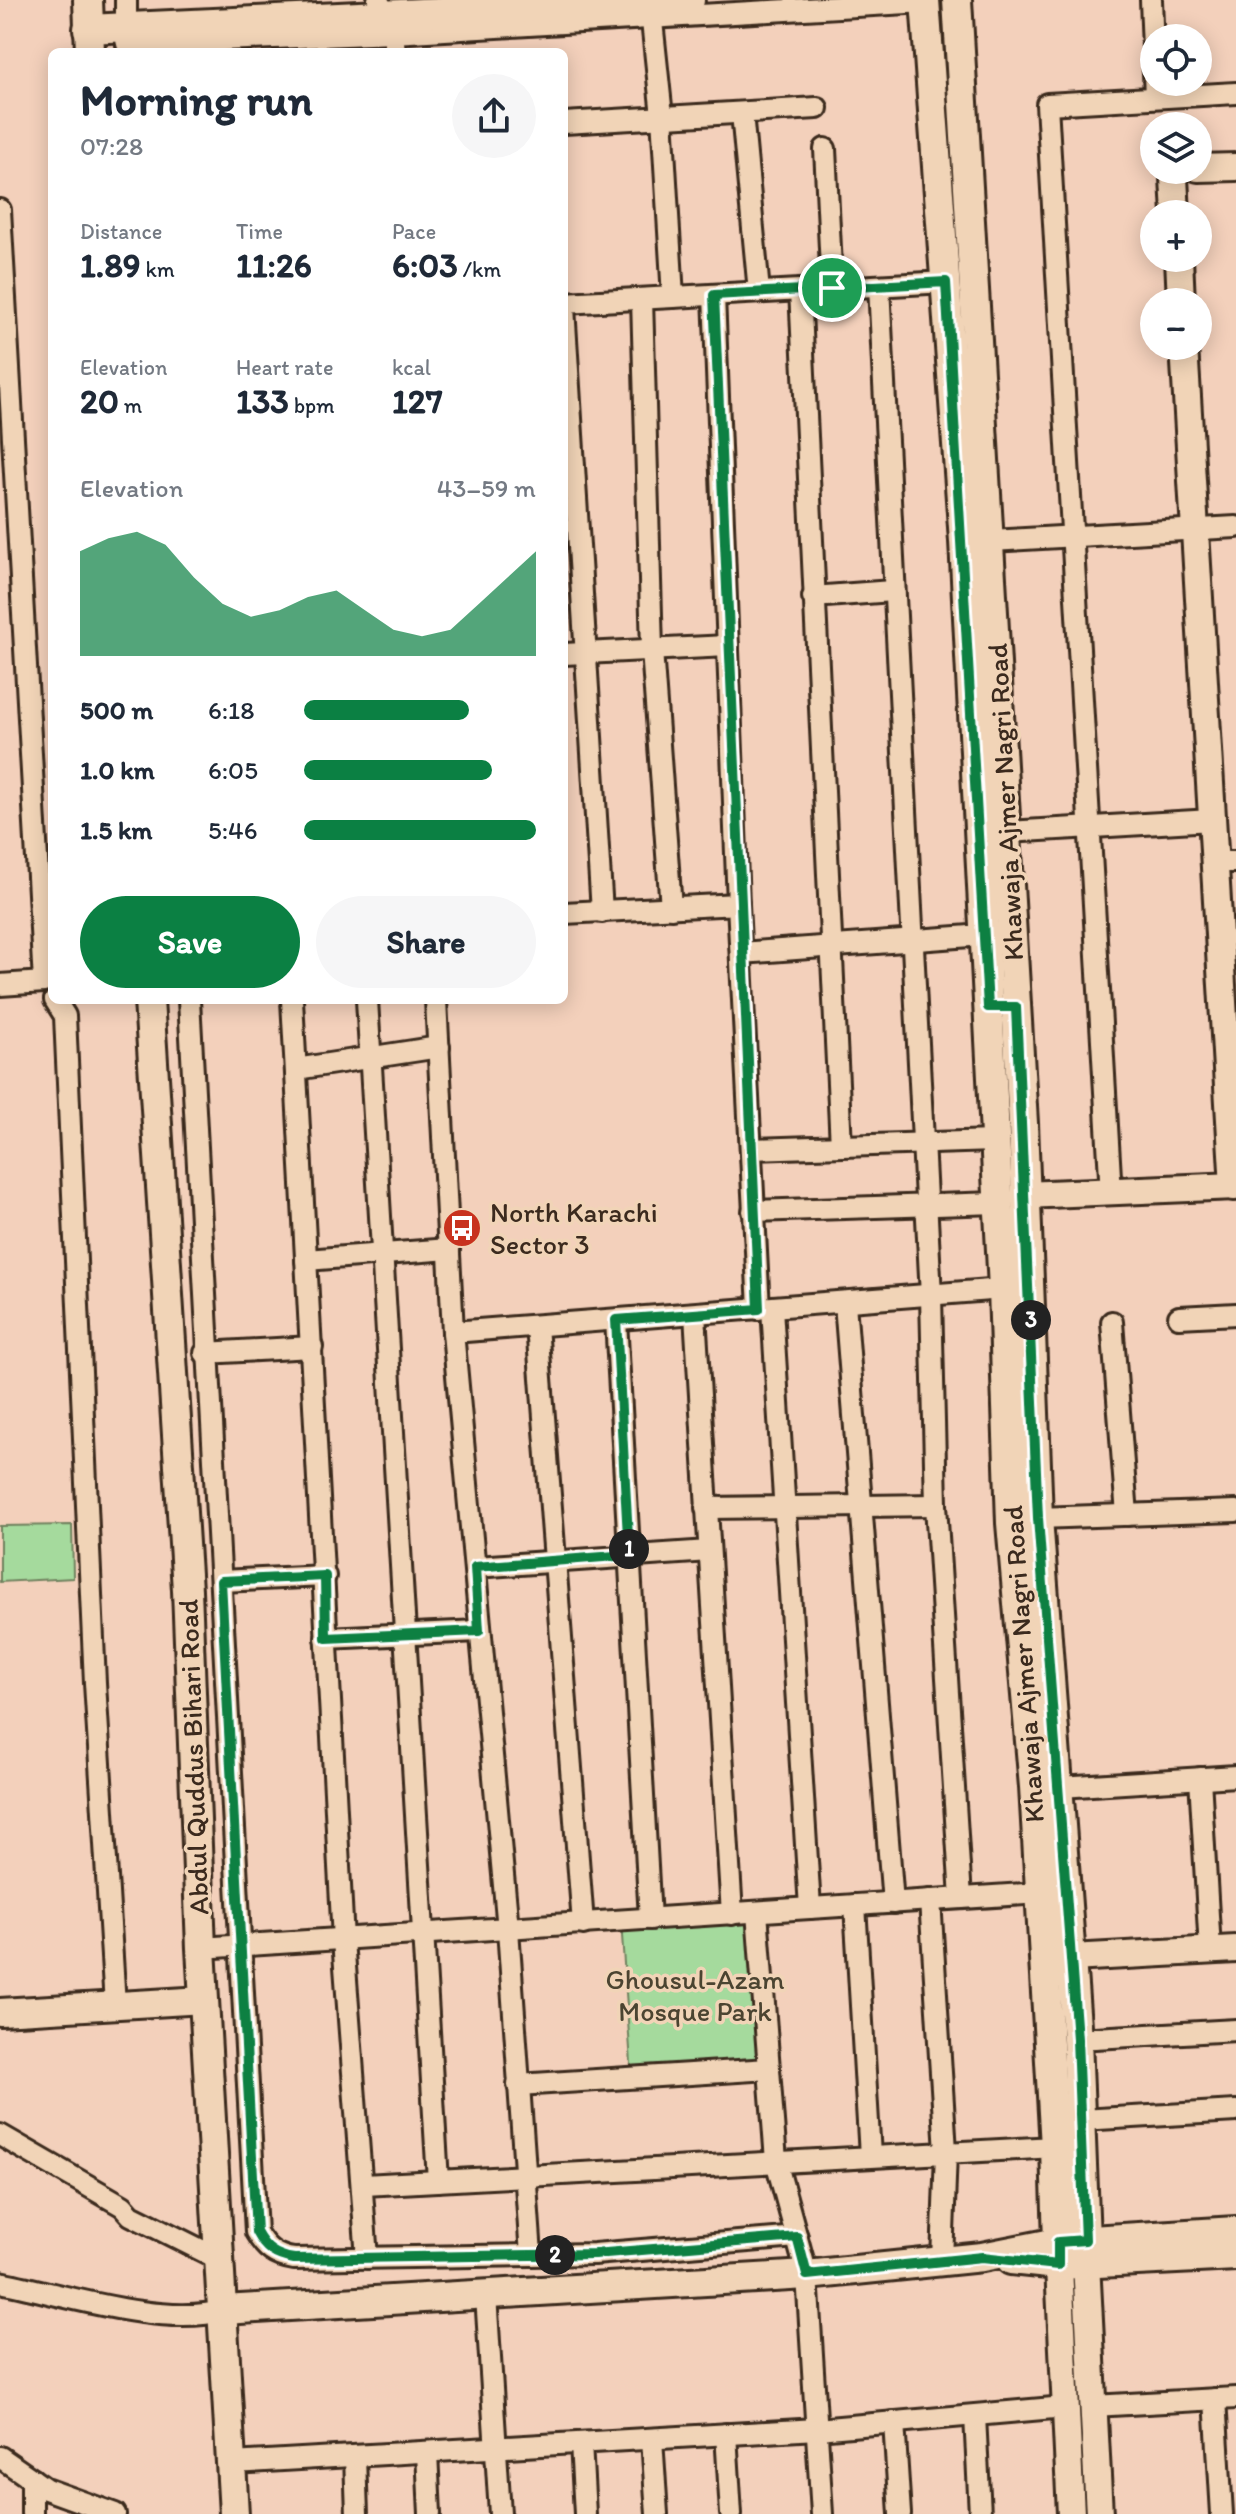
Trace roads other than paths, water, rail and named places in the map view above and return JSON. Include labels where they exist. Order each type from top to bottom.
[{"type":"main road","points":[[88,0],[89,41],[126,31],[241,38],[650,9],[690,0]]},
{"type":"main road","name":"Khawaja Ajmer Nagri Road","points":[[957,0],[1007,832],[1002,1007],[993,1141],[1010,1199],[1003,1289],[1019,1351],[1011,1523],[1040,1893],[1055,2147],[1072,2253]]},
{"type":"main road","name":"Khawaja Ajmer Nagri Road","points":[[925,1],[946,282],[984,935],[1002,1007],[1019,1351],[1038,1518],[1077,2039],[1081,2120],[1072,2253]]},
{"type":"main road","name":"Abdul Quddus Bihari Road","points":[[149,1004],[187,1590],[201,1948],[234,2514]]},
{"type":"main road","points":[[1072,2253],[1236,2231]]},
{"type":"main road","points":[[224,2310],[807,2275],[982,2257],[1072,2253],[1236,2256]]},
{"type":"street","points":[[1151,0],[1155,97]]},
{"type":"street","points":[[673,297],[662,116],[650,9],[925,1]]},
{"type":"street","points":[[1111,1194],[1047,104],[1236,93]]},
{"type":"street","points":[[568,123],[817,108]]},
{"type":"street","points":[[742,113],[759,292]]},
{"type":"street","points":[[825,149],[832,288]]},
{"type":"street","points":[[1212,168],[1236,167]]},
{"type":"street","points":[[0,210],[47,939]]},
{"type":"street","points":[[568,305],[946,282]]},
{"type":"street","points":[[879,286],[892,591],[931,1296],[936,1505],[961,1898]]},
{"type":"street","points":[[800,290],[841,1146]]},
{"type":"street","points":[[714,295],[753,1211],[766,1309],[784,1507],[810,1908]]},
{"type":"street","points":[[642,299],[652,650],[671,908]]},
{"type":"street","points":[[753,1211],[926,1205],[1235,1186],[1225,862],[1212,820],[1185,360]]},
{"type":"street","points":[[568,444],[574,653],[602,912]]},
{"type":"street","points":[[991,541],[1236,527]]},
{"type":"street","points":[[813,597],[892,591]]},
{"type":"street","points":[[574,653],[728,646]]},
{"type":"street","points":[[1007,832],[1212,820]]},
{"type":"street","points":[[568,913],[738,904]]},
{"type":"street","points":[[741,953],[984,935]]},
{"type":"street","points":[[0,985],[48,993]]},
{"type":"street","points":[[57,1004],[65,1016],[95,1683],[115,2005]]},
{"type":"street","points":[[189,1004],[205,1353],[221,1581],[256,2232],[263,2245],[277,2256],[367,2258],[531,2255],[797,2237]]},
{"type":"street","points":[[292,1004],[343,1940],[364,2185],[367,2258]]},
{"type":"street","points":[[367,1004],[402,1634],[438,2181]]},
{"type":"street","points":[[436,1004],[453,1332],[508,1929],[531,2255]]},
{"type":"street","points":[[296,1069],[439,1047]]},
{"type":"street","points":[[751,1149],[993,1141]]},
{"type":"street","points":[[306,1260],[449,1249]]},
{"type":"street","points":[[453,1332],[1003,1289]]},
{"type":"street","points":[[845,1303],[893,1903]]},
{"type":"street","points":[[695,1314],[732,1914]]},
{"type":"street","points":[[1179,1317],[1236,1314]]},
{"type":"street","points":[[616,1320],[650,1919]]},
{"type":"street","points":[[1112,1322],[1127,1515]]},
{"type":"street","points":[[537,1326],[583,1924]]},
{"type":"street","points":[[205,1353],[312,1347]]},
{"type":"street","points":[[706,1508],[936,1505]]},
{"type":"street","points":[[1038,1518],[1236,1511]]},
{"type":"street","points":[[475,1567],[709,1551]]},
{"type":"street","points":[[221,1581],[325,1576]]},
{"type":"street","points":[[326,1638],[479,1631]]},
{"type":"street","points":[[1060,1787],[1236,1776]]},
{"type":"street","points":[[1071,1958],[1223,1949],[1200,1778]]},
{"type":"street","points":[[201,1948],[1040,1893]]},
{"type":"street","points":[[930,1900],[946,2151],[942,2261]]},
{"type":"street","points":[[855,1905],[870,2156]]},
{"type":"street","points":[[757,1912],[776,2161],[807,2275],[822,2514]]},
{"type":"street","points":[[0,2012],[204,2000]]},
{"type":"street","points":[[1077,2039],[1236,2030]]},
{"type":"street","points":[[518,2085],[769,2069]]},
{"type":"street","points":[[1081,2120],[1236,2111]]},
{"type":"street","points":[[0,2135],[123,2206],[131,2215],[221,2260]]},
{"type":"street","points":[[364,2185],[1055,2147]]},
{"type":"street","name":"Khawaja Ajmer Nagri Road","points":[[1072,2253],[1093,2406],[1099,2514]]},
{"type":"street","name":"Khawaja Ajmer Nagri Road","points":[[1071,2514],[1065,2407],[1072,2253]]},
{"type":"street","points":[[0,2282],[100,2305],[202,2317],[224,2310]]},
{"type":"street","points":[[486,2295],[500,2514]]},
{"type":"street","points":[[1093,2406],[1226,2399],[1222,2514]]},
{"type":"street","points":[[233,2463],[817,2429],[1065,2407]]},
{"type":"street","points":[[975,2416],[980,2514]]},
{"type":"street","points":[[894,2422],[900,2514]]},
{"type":"street","points":[[726,2434],[731,2514]]},
{"type":"street","points":[[652,2439],[657,2514]]},
{"type":"street","points":[[581,2443],[585,2514]]},
{"type":"street","points":[[427,2453],[430,2514]]},
{"type":"street","points":[[0,2457],[46,2489],[115,2514]]},
{"type":"street","points":[[355,2457],[357,2514]]},
{"type":"street","points":[[32,2479],[32,2514]]},
{"type":"place","name":"North Karachi Sector 3","points":[[462,1228]]},
{"type":"park label","name":"Ghousul-Azam Mosque Park","points":[[695,1995]]}]
